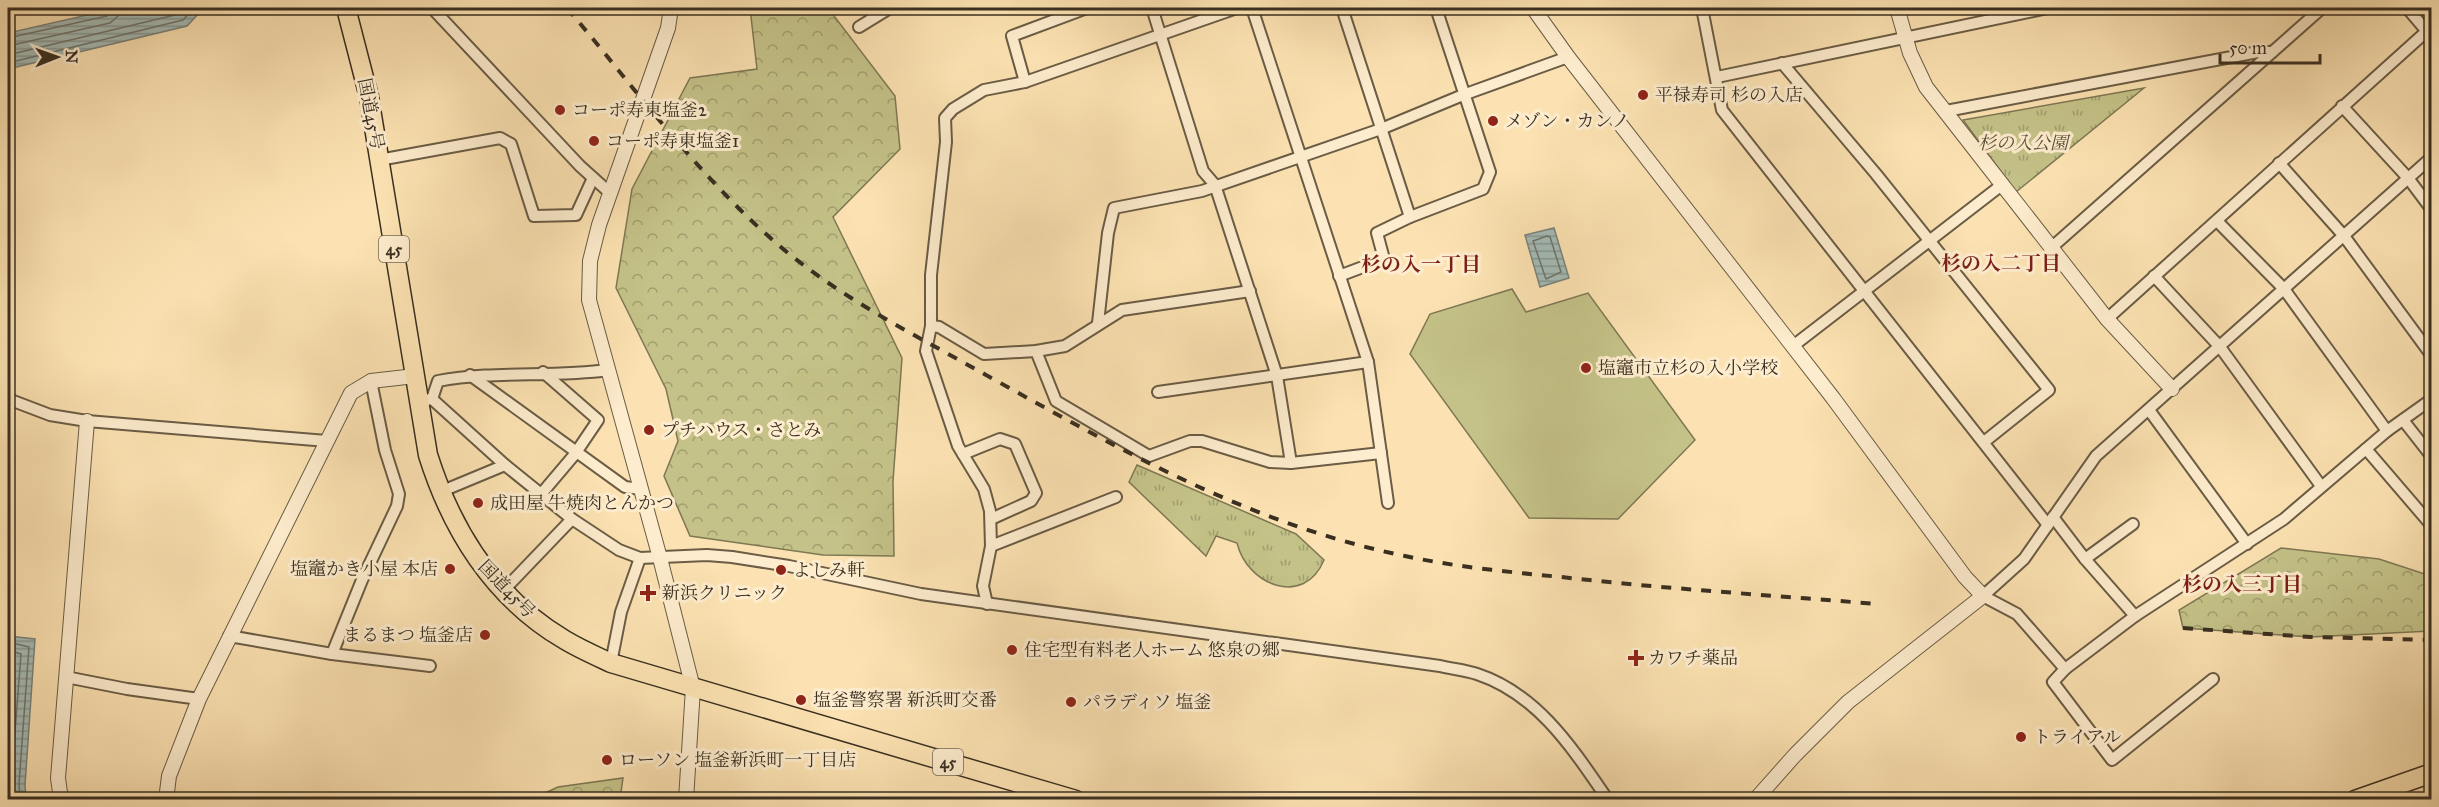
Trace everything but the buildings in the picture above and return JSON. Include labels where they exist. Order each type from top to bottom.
[{"type":"highway","name":"国道45号","points":[[346,8],[367,89],[415,376],[425,400],[428,455],[440,492],[479,562],[503,591],[529,616],[565,641],[611,663],[1076,800]]},
{"type":"highway","points":[[2355,800],[2432,773]]},
{"type":"street","points":[[432,8],[593,178],[610,193]]},
{"type":"street","points":[[671,8],[668,28],[610,193],[590,261],[589,300],[693,688],[686,800]]},
{"type":"street","points":[[859,27],[890,8]]},
{"type":"street","points":[[1025,82],[1012,36],[1087,8]]},
{"type":"street","points":[[1152,8],[1203,171],[1215,185],[1277,376],[1291,463]]},
{"type":"street","points":[[987,604],[983,586],[991,546],[991,519],[984,489],[963,454],[946,415],[926,351],[931,326],[932,275],[946,142],[945,118],[953,109],[984,90],[1025,82],[1237,8]]},
{"type":"street","points":[[1252,8],[1368,362],[1388,503]]},
{"type":"street","points":[[1342,8],[1410,216]]},
{"type":"street","points":[[1339,276],[1384,259],[1377,233],[1410,216],[1483,189],[1490,172],[1436,8]]},
{"type":"street","points":[[1533,8],[1568,57],[1793,346],[1965,578],[1983,596],[2017,614],[2065,669]]},
{"type":"street","points":[[1702,8],[1722,110],[1984,442],[2135,616]]},
{"type":"street","points":[[1897,8],[1904,37],[1918,72],[1946,111],[2107,319],[2172,389]]},
{"type":"street","points":[[1717,77],[2048,8]]},
{"type":"street","points":[[2051,248],[2322,8]]},
{"type":"street","points":[[2107,319],[2342,106],[2429,33],[2407,8]]},
{"type":"street","points":[[1946,111],[2258,52],[2272,52]]},
{"type":"street","points":[[1098,323],[1108,233],[1114,208],[1202,191],[1381,129],[1463,95],[1568,57]]},
{"type":"street","points":[[1782,63],[2049,390],[1984,442]]},
{"type":"street","points":[[2342,106],[2408,178],[2432,210]]},
{"type":"street","points":[[380,160],[500,138],[511,144],[534,216],[576,215],[593,178]]},
{"type":"street","points":[[1755,800],[1795,755],[1848,702],[1983,596],[2024,559],[2096,456],[2432,157]]},
{"type":"street","points":[[2279,163],[2343,236],[2432,356]]},
{"type":"street","points":[[1793,346],[2003,184]]},
{"type":"street","points":[[2217,221],[2284,289],[2387,431]]},
{"type":"street","points":[[2154,276],[2220,347],[2321,486]]},
{"type":"street","points":[[931,326],[939,327],[984,354],[1036,351],[1065,346],[1098,323],[1122,310],[1250,291]]},
{"type":"street","points":[[1036,351],[1056,401],[1149,456],[1190,441],[1270,462],[1291,463],[1381,453]]},
{"type":"street","points":[[1158,392],[1368,362]]},
{"type":"street","points":[[608,370],[582,374],[543,372],[470,375],[438,381],[425,400],[572,519],[619,550],[640,558],[707,555],[732,557],[789,566],[921,594],[1440,666],[1477,674],[1533,705],[1557,729],[1608,800]]},
{"type":"street","points":[[542,493],[575,454],[598,420],[543,372]]},
{"type":"street","points":[[470,375],[575,454],[625,487],[641,489]]},
{"type":"street","points":[[166,800],[169,776],[199,699],[351,393],[371,381],[415,376]]},
{"type":"street","points":[[332,654],[362,580],[398,506],[399,494],[384,450],[371,381]]},
{"type":"street","points":[[8,399],[50,415],[87,421],[216,434],[327,441]]},
{"type":"street","points":[[2213,680],[2112,760],[2053,682],[2065,669],[2135,616],[2284,519],[2387,431],[2432,399]]},
{"type":"street","points":[[2149,410],[2247,544]]},
{"type":"street","points":[[2403,420],[2432,457]]},
{"type":"street","points":[[61,800],[57,778],[87,421]]},
{"type":"street","points":[[963,454],[1000,439],[1015,444],[1036,493],[1031,501],[991,519]]},
{"type":"street","points":[[2366,449],[2432,526]]},
{"type":"street","points":[[440,492],[505,465]]},
{"type":"street","points":[[991,546],[1116,497]]},
{"type":"street","points":[[503,591],[572,519]]},
{"type":"street","points":[[2085,559],[2133,524]]},
{"type":"street","points":[[611,663],[621,612],[640,558]]},
{"type":"street","points":[[230,636],[332,654],[430,666]]},
{"type":"street","points":[[66,677],[127,690],[199,699]]},
{"type":"green space","points":[[750,8],[828,8],[895,96],[900,149],[833,217],[902,358],[893,481],[894,556],[823,555],[690,536],[664,476],[678,441],[666,389],[616,288],[632,189],[690,78],[757,69]]},
{"type":"green space","name":"杉の入公園","points":[[2144,88],[2016,192],[1963,120]]},
{"type":"green space","points":[[1512,289],[1526,312],[1588,293],[1695,440],[1618,519],[1529,518],[1410,354],[1430,314]]},
{"type":"green space","points":[[1137,465],[1296,534],[1324,560],[1315,575],[1303,584],[1290,587],[1277,585],[1252,570],[1243,558],[1237,543],[1216,536],[1206,556],[1129,482]]},
{"type":"green space","points":[[2281,548],[2379,559],[2431,576],[2431,631],[2310,637],[2183,628],[2179,610]]},
{"type":"green space","points":[[623,778],[620,799],[532,799],[558,787]]},
{"type":"water","points":[[118,8],[199,8],[200,12],[187,26],[8,69],[8,33]]},
{"type":"water","points":[[1554,228],[1569,278],[1540,287],[1525,235]]},
{"type":"water","points":[[8,636],[35,639],[26,799],[8,799]]},
{"type":"railway","points":[[567,8],[696,163],[752,221],[806,267],[856,301],[907,331],[1087,431],[1188,482],[1293,525],[1348,542],[1424,560],[1483,569],[1600,581],[1876,604]]},
{"type":"railway","points":[[2183,628],[2310,637],[2432,640]]},
{"type":"place","name":"平禄寿司 杉の入店","points":[[1643,95]]},
{"type":"place","name":"コーポ寿東塩釜2","points":[[560,110]]},
{"type":"place","name":"メゾン・カンノ","points":[[1493,121]]},
{"type":"place","name":"コーポ寿東塩釜1","points":[[594,141]]},
{"type":"place","name":"塩竈市立杉の入小学校","points":[[1586,368]]},
{"type":"place","name":"プチハウス・さとみ","points":[[649,430]]},
{"type":"place","name":"成田屋 牛焼肉とんかつ","points":[[478,503]]},
{"type":"place","name":"塩竈かき小屋 本店","points":[[450,569]]},
{"type":"place","name":"よしみ軒","points":[[781,570]]},
{"type":"place","name":"新浜クリニック","points":[[648,593]]},
{"type":"place","name":"まるまつ 塩釜店","points":[[485,635]]},
{"type":"place","name":"住宅型有料老人ホーム 悠泉の郷","points":[[1012,650]]},
{"type":"place","name":"カワチ薬品","points":[[1636,658]]},
{"type":"place","name":"塩釜警察署 新浜町交番","points":[[801,700]]},
{"type":"place","name":"パラディソ 塩釜","points":[[1071,702]]},
{"type":"place","name":"トライアル","points":[[2021,737]]},
{"type":"place","name":"ローソン 塩釜新浜町一丁目店","points":[[607,760]]},
{"type":"district","name":"杉の入二丁目","points":[[2001,263]]},
{"type":"district","name":"杉の入一丁目","points":[[1421,264]]},
{"type":"district","name":"杉の入三丁目","points":[[2242,584]]}]
